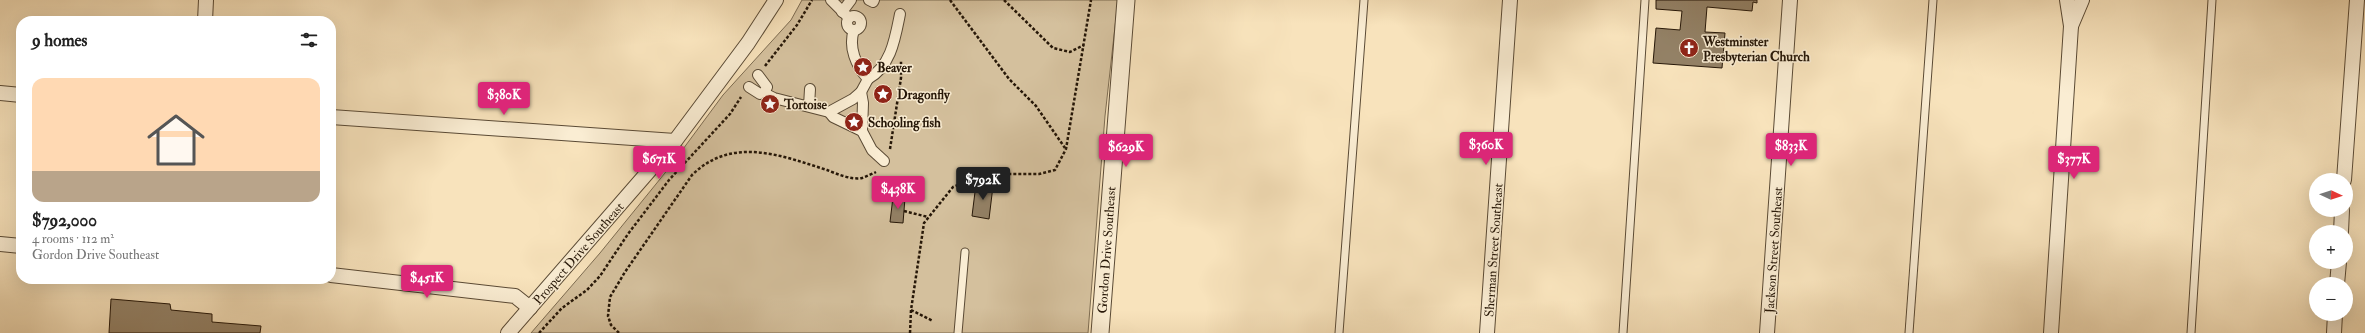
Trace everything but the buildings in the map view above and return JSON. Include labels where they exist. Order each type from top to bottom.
[{"type":"street","points":[[205,16],[206,0]]},
{"type":"street","name":"Prospect Drive Southeast","points":[[508,333],[675,141],[748,43],[776,0]]},
{"type":"street","points":[[831,0],[846,15],[855,16],[860,20],[859,27],[854,30],[852,46],[855,59],[860,70],[868,79]]},
{"type":"street","points":[[846,15],[851,0]]},
{"type":"street","points":[[870,0],[873,2],[874,0]]},
{"type":"street","name":"Gordon Drive Southeast","points":[[1100,333],[1126,0]]},
{"type":"street","name":"Sherman Street Southeast","points":[[1487,333],[1510,0]]},
{"type":"street","name":"Jackson Street Southeast","points":[[1767,333],[1790,0]]},
{"type":"street","points":[[2051,333],[2071,26],[2066,0]]},
{"type":"street","points":[[2071,26],[2082,0]]},
{"type":"street","points":[[2345,173],[2357,0]]},
{"type":"street","points":[[829,112],[841,106],[861,92],[868,79],[877,74],[889,57],[900,14]]},
{"type":"street","points":[[758,75],[767,88],[764,93]]},
{"type":"street","points":[[749,86],[760,94],[764,93],[774,98],[829,112],[833,117],[862,131]]},
{"type":"street","points":[[809,106],[810,89]]},
{"type":"street","points":[[861,92],[863,103],[862,131],[872,150],[884,161]]},
{"type":"street","points":[[0,93],[16,95]]},
{"type":"street","points":[[336,117],[675,141]]},
{"type":"street","points":[[0,244],[16,246]]},
{"type":"street","points":[[336,276],[515,296],[530,308]]},
{"type":"street","points":[[2334,333],[2335,321]]},
{"type":"lane","points":[[1339,333],[1364,0]]},
{"type":"lane","points":[[1623,333],[1645,0]]},
{"type":"lane","points":[[1909,333],[1933,0]]},
{"type":"lane","points":[[2191,333],[2212,0]]},
{"type":"lane","points":[[958,333],[965,252]]},
{"type":"path","points":[[758,75],[797,25],[812,0]]},
{"type":"path","points":[[950,0],[1009,79],[1036,106],[1066,149]]},
{"type":"path","points":[[1004,0],[1053,48],[1070,52],[1084,45]]},
{"type":"path","points":[[910,333],[911,310],[924,223],[953,188],[986,174],[1040,174],[1055,170],[1066,149],[1091,0]]},
{"type":"path","points":[[620,333],[611,325],[608,316],[610,297],[625,272],[692,175],[704,163],[717,156],[734,153],[776,154],[848,177],[861,178],[880,170],[890,150],[901,78],[901,54]]},
{"type":"path","points":[[539,333],[562,308],[587,290],[600,276],[628,234],[669,180],[730,114],[749,86]]},
{"type":"path","points":[[904,211],[928,218]]},
{"type":"path","points":[[911,310],[934,321]]},
{"type":"shaded area","points":[[802,0],[1118,0],[1105,116],[1088,333],[531,333],[600,253],[669,168],[723,95],[791,20]]},
{"type":"place","name":"Westminster Presbyterian Church","points":[[1689,48]]},
{"type":"place","name":"Beaver","points":[[863,67]]},
{"type":"place","name":"Dragonfly","points":[[883,94]]},
{"type":"place","name":"Tortoise","points":[[770,104]]},
{"type":"place","name":"Schooling fish","points":[[854,122]]}]
